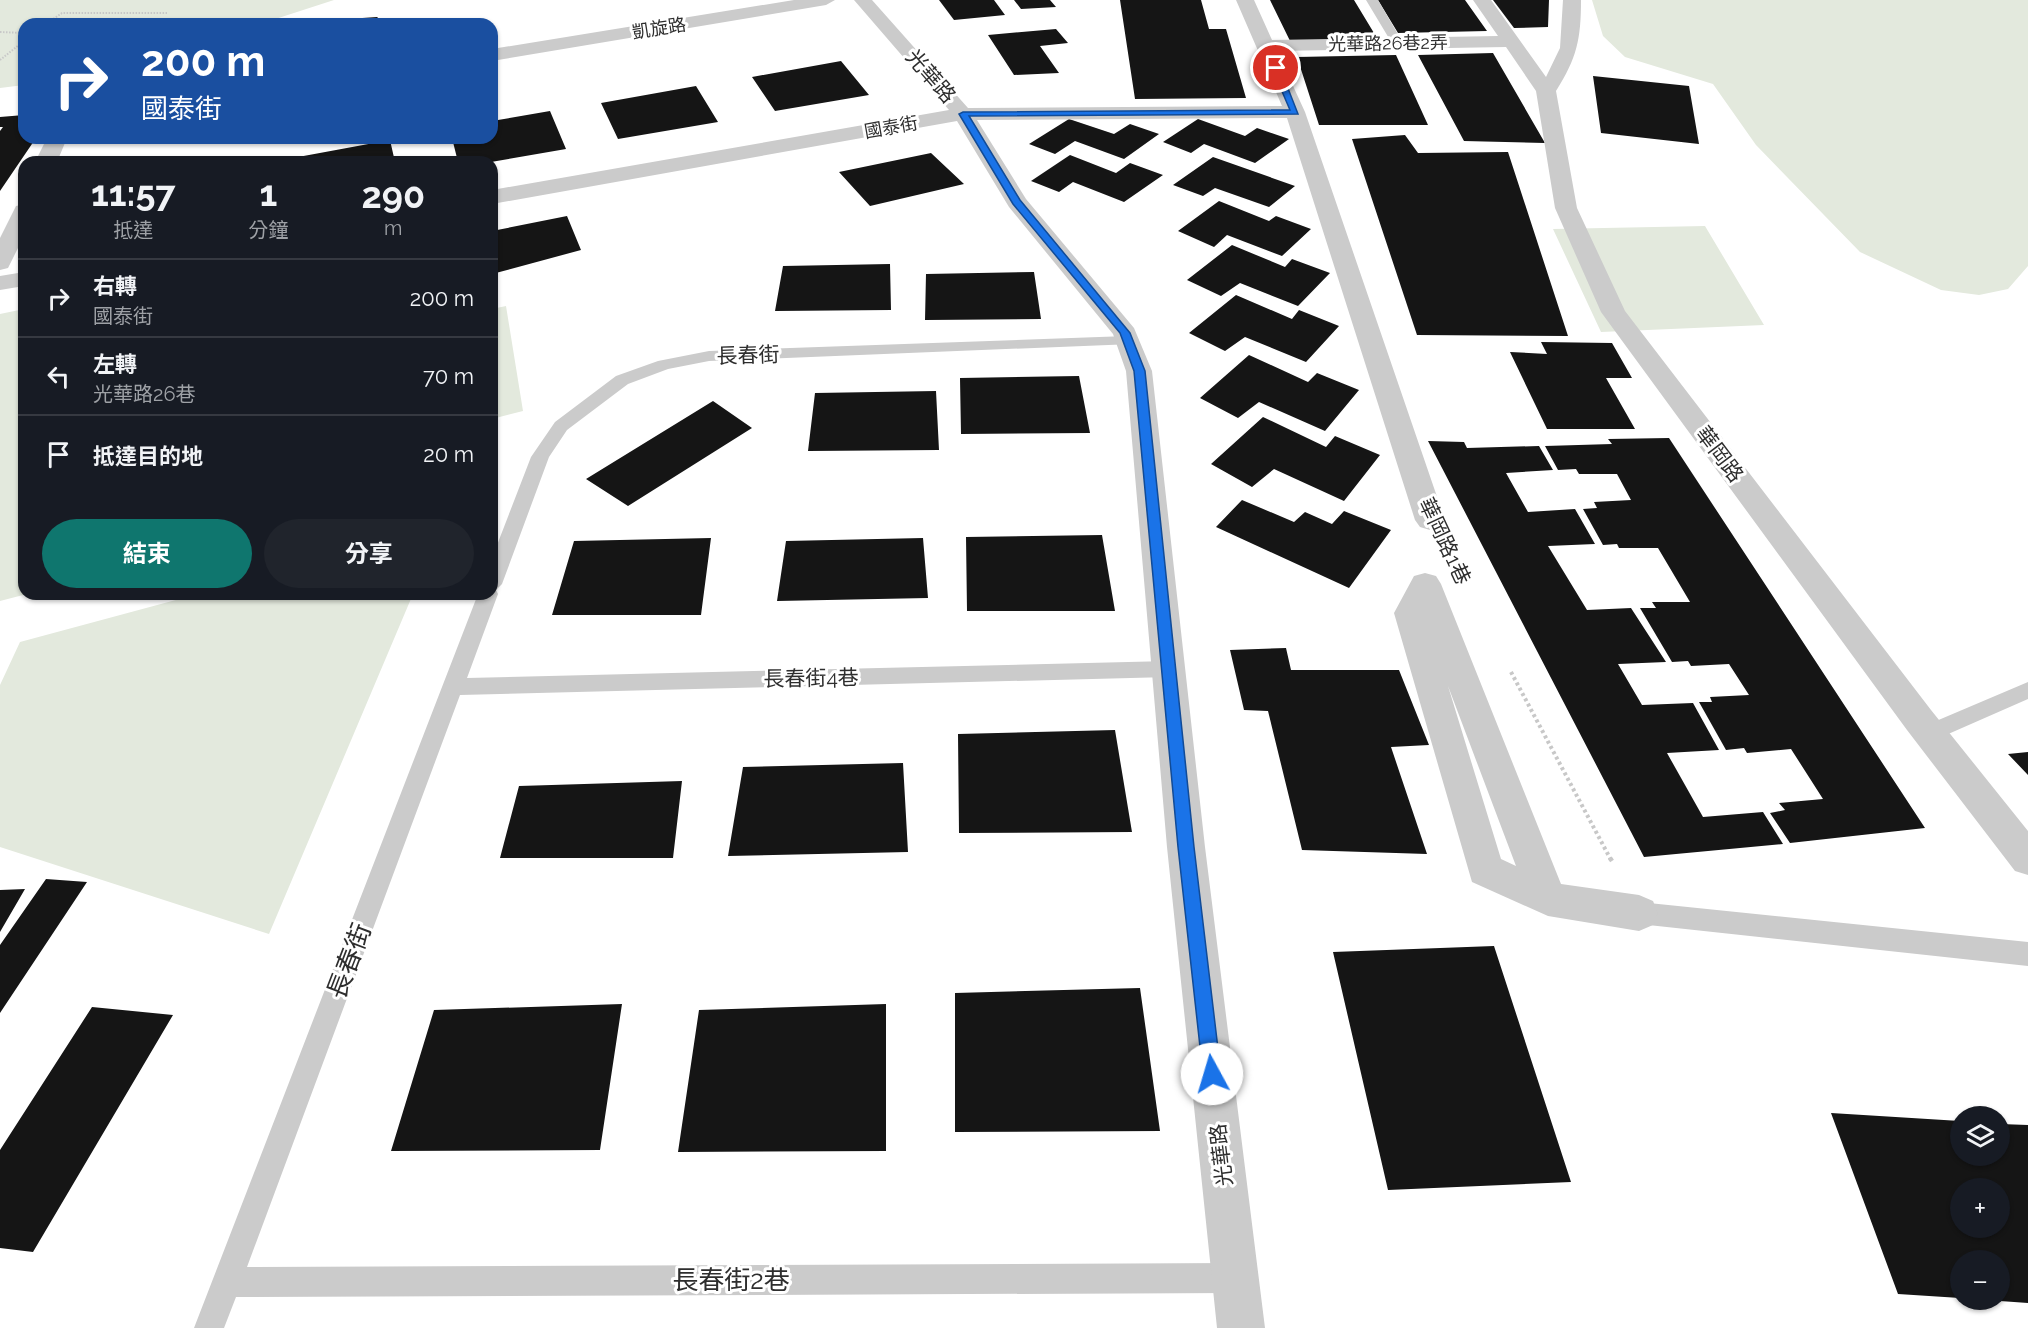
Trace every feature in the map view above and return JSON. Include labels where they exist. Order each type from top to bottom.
[{"type":"street","name":"凱旋路","points":[[498,54],[826,0]]},
{"type":"street","name":"光華路","points":[[863,0],[963,114],[1017,202],[1125,333],[1139,371],[1186,847],[1241,1328]]},
{"type":"street","name":"華岡路1巷","points":[[1245,0],[1295,112],[1430,520]]},
{"type":"street","points":[[1482,0],[1546,91],[1567,61],[1572,33],[1572,0]]},
{"type":"street","name":"光華路26巷2弄","points":[[1267,46],[1509,40]]},
{"type":"street","name":"華岡路","points":[[1546,91],[1566,208],[1613,312],[1930,733],[2028,859]]},
{"type":"street","name":"國泰街","points":[[498,196],[963,114],[1295,112]]},
{"type":"street","points":[[0,263],[18,224]]},
{"type":"street","points":[[0,283],[18,280]]},
{"type":"street","points":[[1548,898],[1425,584],[1410,612],[1485,870],[1548,898],[1639,913]]},
{"type":"lane","points":[[1372,0],[1397,43]]},
{"type":"lane","name":"長春街","points":[[498,568],[540,457],[561,426],[622,380],[664,365],[709,356],[1127,341]]},
{"type":"lane","name":"長春街","points":[[209,1328],[486,600]]},
{"type":"lane","name":"長春街4巷","points":[[452,687],[1169,669]]},
{"type":"lane","points":[[1930,733],[2028,690]]},
{"type":"lane","points":[[1639,913],[2028,954]]},
{"type":"lane","name":"長春街2巷","points":[[227,1282],[1235,1278]]},
{"type":"path","points":[[55,18],[62,13],[167,13]]},
{"type":"path","points":[[0,32],[18,33]]},
{"type":"path","points":[[0,60],[18,46]]},
{"type":"path","points":[[1510,669],[1639,913]]},
{"type":"shaded area","points":[[0,0],[334,0],[278,18],[18,18],[18,86],[0,88]]},
{"type":"shaded area","points":[[1592,0],[2028,0],[2028,266],[2008,289],[1979,295],[1941,290],[1860,252],[1756,145],[1713,84],[1625,57],[1603,36]]},
{"type":"shaded area","points":[[1705,226],[1764,325],[1601,332],[1553,229]]},
{"type":"shaded area","points":[[506,306],[523,411],[498,417],[498,308]]},
{"type":"shaded area","points":[[18,310],[18,596],[0,601],[0,314]]},
{"type":"shaded area","points":[[176,600],[410,600],[269,934],[0,847],[0,685],[20,642]]},
{"type":"building","points":[[939,0],[994,0],[1005,15],[954,20]]},
{"type":"building","points":[[1014,0],[1050,0],[1056,7],[1021,9]]},
{"type":"building","points":[[1120,0],[1201,0],[1209,29],[1226,29],[1246,98],[1135,99]]},
{"type":"building","points":[[1270,0],[1354,0],[1380,43],[1292,45]]},
{"type":"building","points":[[1378,0],[1465,0],[1487,31],[1398,33]]},
{"type":"building","points":[[1493,0],[1549,0],[1548,27],[1514,28]]},
{"type":"building","points":[[1056,29],[1068,43],[1040,46],[1059,73],[1014,75],[988,35]]},
{"type":"building","points":[[1493,53],[1545,143],[1464,141],[1418,55]]},
{"type":"building","points":[[1396,55],[1428,125],[1319,125],[1297,57]]},
{"type":"building","points":[[841,61],[869,95],[775,111],[752,77]]},
{"type":"building","points":[[1593,76],[1689,86],[1699,144],[1601,133]]},
{"type":"building","points":[[696,86],[718,122],[618,139],[601,103]]},
{"type":"building","points":[[550,111],[566,149],[498,161],[498,156],[456,156],[454,144],[498,144],[498,120]]},
{"type":"building","points":[[18,116],[18,144],[32,144],[24,156],[18,156],[18,164],[0,191],[0,131],[3,127],[0,127],[0,117]]},
{"type":"building","points":[[1069,119],[1114,134],[1130,124],[1159,134],[1124,159],[1075,141],[1055,154],[1029,144]]},
{"type":"building","points":[[1198,119],[1245,136],[1257,128],[1289,139],[1255,163],[1204,144],[1191,153],[1163,142]]},
{"type":"building","points":[[1405,135],[1418,153],[1508,152],[1568,336],[1417,335],[1352,139]]},
{"type":"building","points":[[368,144],[391,144],[394,156],[304,156]]},
{"type":"building","points":[[931,153],[964,184],[870,206],[839,172]]},
{"type":"building","points":[[1070,155],[1116,173],[1130,163],[1163,175],[1124,202],[1073,182],[1059,192],[1031,181]]},
{"type":"building","points":[[1213,157],[1295,186],[1269,207],[1215,188],[1203,196],[1173,185]]},
{"type":"building","points":[[1219,201],[1269,221],[1276,216],[1311,229],[1282,256],[1227,235],[1214,247],[1178,231]]},
{"type":"building","points":[[567,216],[581,250],[498,272],[498,230]]},
{"type":"building","points":[[1232,245],[1285,267],[1292,259],[1330,273],[1298,306],[1240,283],[1221,296],[1187,280]]},
{"type":"building","points":[[890,264],[891,310],[775,311],[783,266]]},
{"type":"building","points":[[1034,272],[1041,319],[925,320],[926,274]]},
{"type":"building","points":[[1236,295],[1292,319],[1299,310],[1339,326],[1306,362],[1245,337],[1225,351],[1189,333]]},
{"type":"building","points":[[1541,342],[1612,343],[1632,378],[1606,378],[1635,429],[1547,429],[1510,352],[1547,354]]},
{"type":"building","points":[[1249,355],[1308,382],[1317,373],[1359,390],[1325,431],[1259,402],[1238,418],[1200,398]]},
{"type":"building","points":[[1079,376],[1090,433],[961,434],[960,378]]},
{"type":"building","points":[[936,391],[939,450],[808,451],[815,393]]},
{"type":"building","points":[[713,401],[752,428],[628,506],[586,479]]},
{"type":"building","points":[[1263,417],[1326,447],[1335,436],[1380,455],[1344,501],[1274,469],[1252,487],[1211,464]]},
{"type":"building","points":[[1669,438],[1925,828],[1790,843],[1770,813],[1785,810],[1779,803],[1823,799],[1791,749],[1747,753],[1744,748],[1726,750],[1699,702],[1712,702],[1710,697],[1749,695],[1729,664],[1691,666],[1688,661],[1672,662],[1640,608],[1656,608],[1652,602],[1690,602],[1658,548],[1619,548],[1617,544],[1603,545],[1583,509],[1597,508],[1594,502],[1631,500],[1617,474],[1579,474],[1576,469],[1558,470],[1545,446],[1612,444],[1608,439]]},
{"type":"building","points":[[1428,441],[1464,442],[1467,448],[1539,446],[1553,470],[1506,473],[1528,512],[1575,509],[1595,544],[1548,546],[1587,610],[1631,608],[1666,662],[1618,664],[1642,705],[1693,703],[1719,750],[1667,753],[1703,817],[1763,812],[1783,844],[1644,857]]},
{"type":"building","points":[[1242,500],[1294,522],[1305,512],[1332,524],[1344,511],[1391,530],[1349,588],[1216,527]]},
{"type":"building","points":[[1102,535],[1115,611],[967,611],[966,537]]},
{"type":"building","points":[[711,538],[701,615],[552,615],[574,541]]},
{"type":"building","points":[[923,538],[928,598],[777,601],[786,541]]},
{"type":"building","points":[[1286,648],[1291,670],[1399,670],[1429,745],[1391,747],[1427,854],[1302,850],[1268,711],[1244,710],[1230,650]]},
{"type":"building","points":[[1115,730],[1132,832],[959,833],[958,734]]},
{"type":"building","points":[[2028,752],[2028,775],[2008,754]]},
{"type":"building","points":[[903,763],[908,852],[728,856],[743,767]]},
{"type":"building","points":[[682,781],[673,858],[500,858],[519,786]]},
{"type":"building","points":[[46,879],[87,882],[0,1013],[0,945]]},
{"type":"building","points":[[25,889],[0,932],[0,890]]},
{"type":"building","points":[[1494,946],[1571,1182],[1388,1190],[1333,952]]},
{"type":"building","points":[[1140,988],[1160,1131],[955,1132],[955,993]]},
{"type":"building","points":[[622,1004],[600,1150],[391,1151],[434,1010]]},
{"type":"building","points":[[886,1004],[886,1151],[678,1152],[699,1010]]},
{"type":"building","points":[[92,1007],[173,1015],[33,1252],[0,1248],[0,1150]]},
{"type":"building","points":[[1831,1113],[1950,1120],[1950,1166],[2010,1166],[2010,1124],[2028,1125],[2028,1303],[2010,1302],[2010,1250],[1950,1250],[1950,1297],[1898,1294]]},
{"type":"route","points":[[1212,1074],[1186,847],[1139,371],[1125,333],[1017,202],[963,114],[1295,112],[1276,68]]}]
